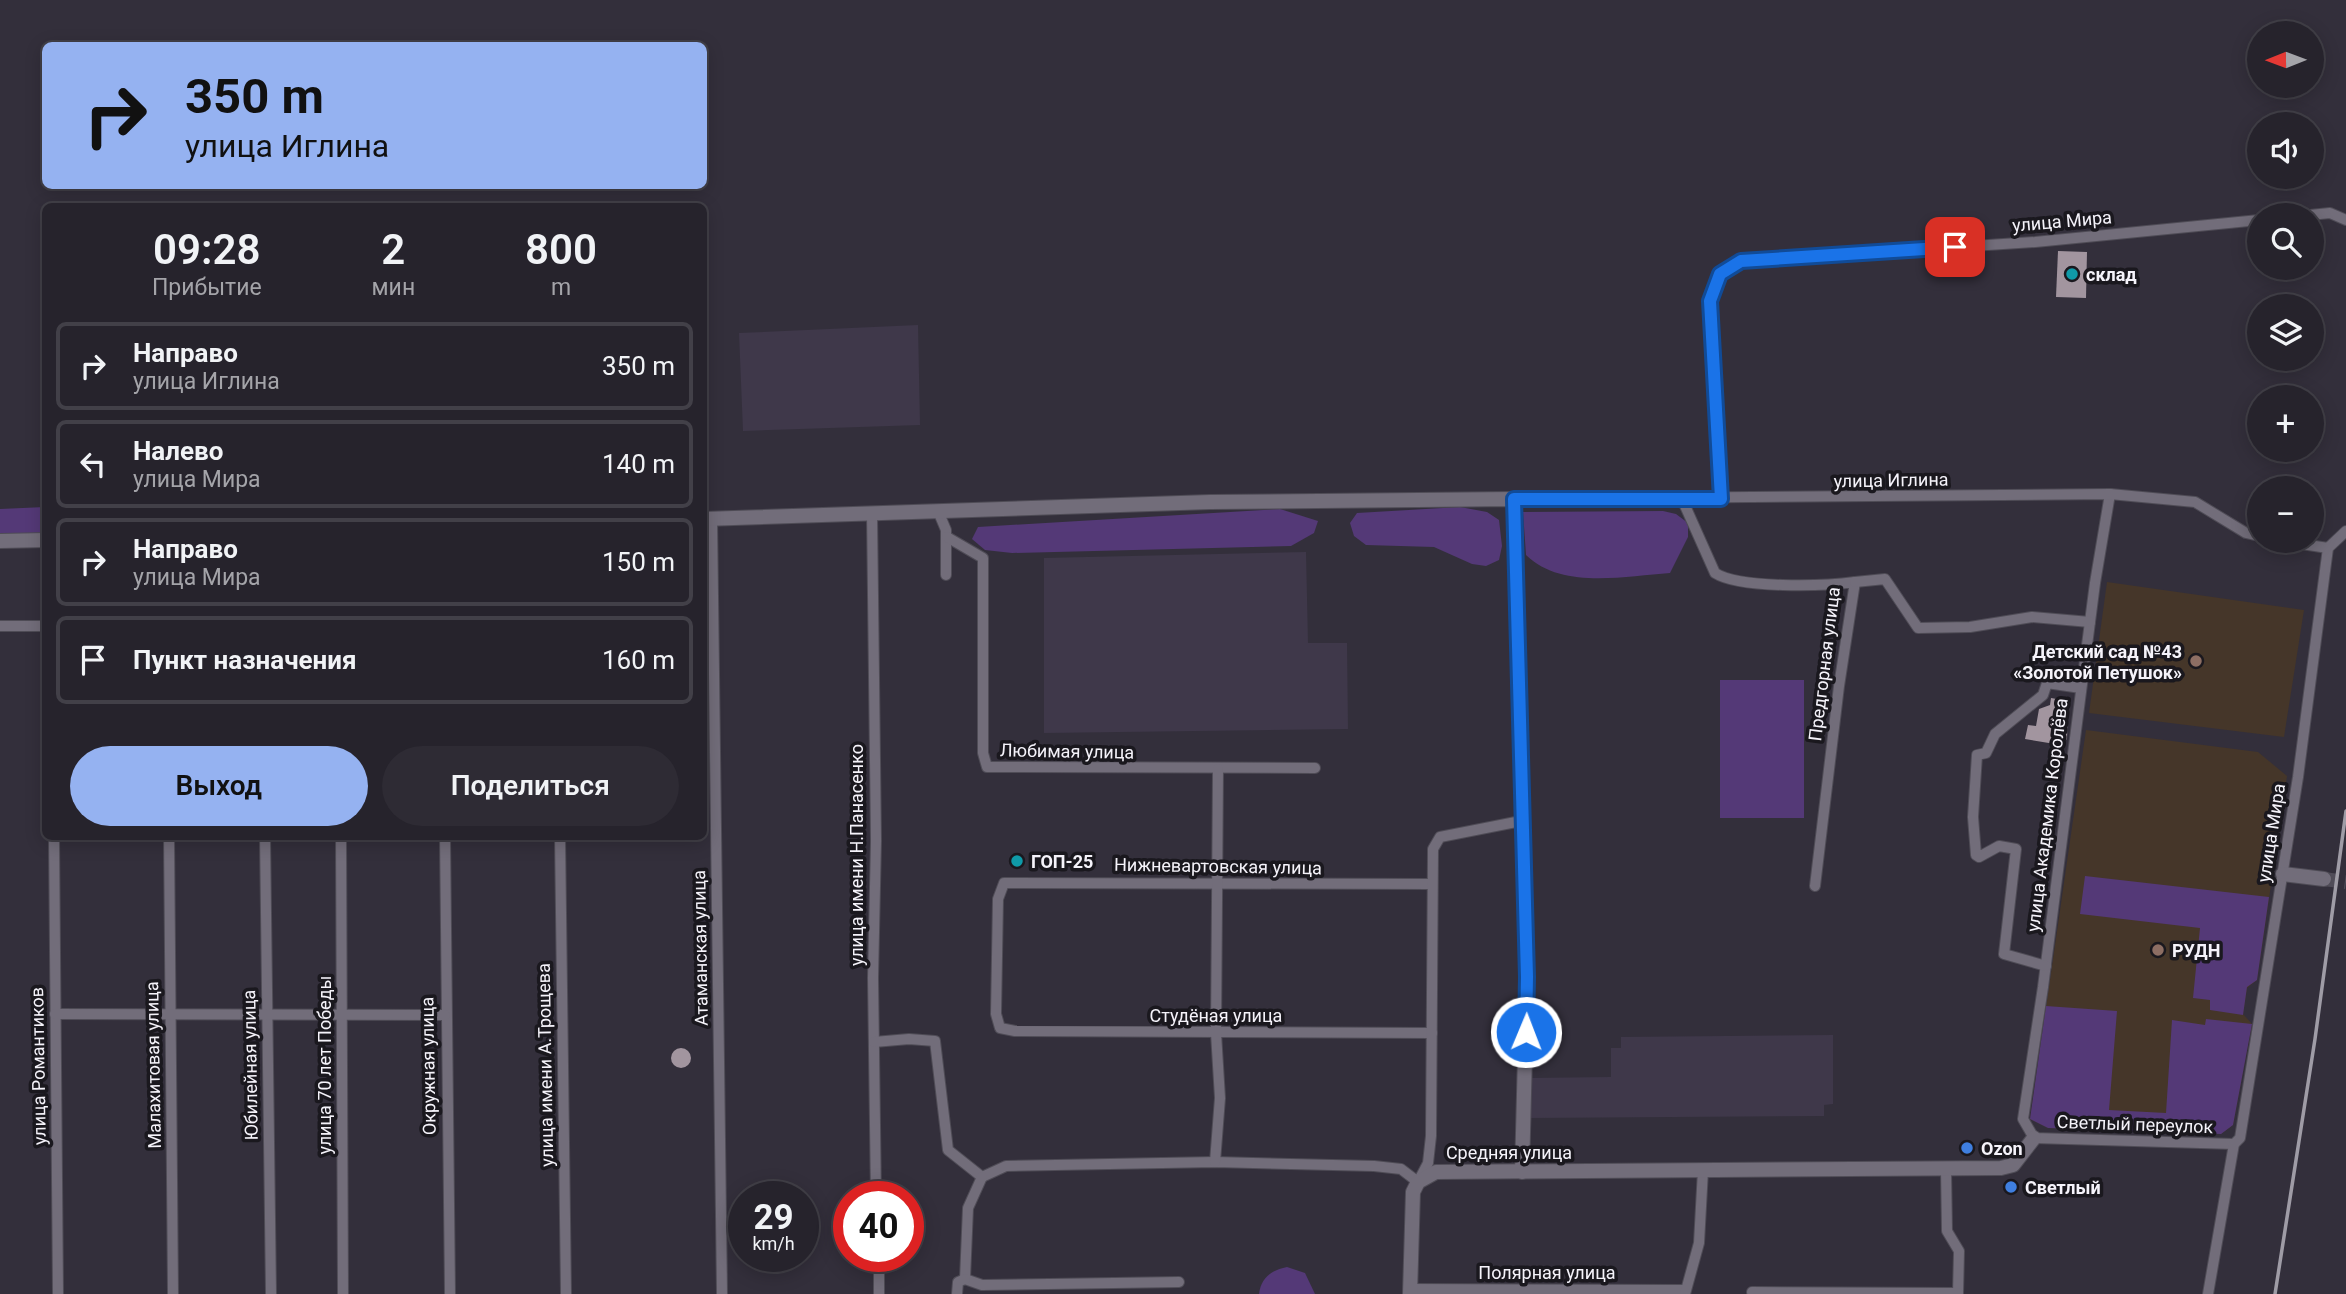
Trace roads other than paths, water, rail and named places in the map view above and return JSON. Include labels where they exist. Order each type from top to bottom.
[{"type":"street","points":[[2324,214],[2330,213],[2346,220]]},
{"type":"street","name":"улица Мира","points":[[1721,499],[1710,301],[1720,274],[1741,261],[2035,242],[2247,221]]},
{"type":"street","name":"улица Иглина","points":[[1514,499],[2110,494],[2195,502],[2247,533]]},
{"type":"street","name":"улица Академика Королёва","points":[[2035,1138],[2023,1119],[2046,966],[2090,622],[2110,494]]},
{"type":"street","points":[[708,519],[1210,502],[1514,499],[1527,977],[1522,1172]]},
{"type":"street","name":"Предгорная улица","points":[[1682,499],[1715,573],[1726,580],[1797,585],[1855,582],[1839,686],[1815,886]]},
{"type":"street","points":[[938,511],[947,537],[946,575]]},
{"type":"street","name":"улица имени Н.Панасенко","points":[[873,513],[876,1181]]},
{"type":"street","name":"Атаманская улица","points":[[708,519],[722,1294]]},
{"type":"street","points":[[2324,547],[2328,548],[2346,531]]},
{"type":"street","name":"Любимая улица","points":[[947,537],[983,558],[983,752],[987,767],[1315,768]]},
{"type":"street","points":[[0,541],[42,540]]},
{"type":"street","name":"улица Мира","points":[[2208,1294],[2234,1144],[2240,1138],[2283,874],[2328,548]]},
{"type":"street","points":[[1855,582],[1885,579],[1918,628],[1970,627],[2032,617],[2090,622]]},
{"type":"street","points":[[0,626],[42,626]]},
{"type":"street","points":[[2046,966],[2004,954],[2016,849],[2000,846],[1979,857],[1976,855],[1973,817],[1977,755],[1986,753],[1995,734],[2043,695],[2047,683],[2081,688]]},
{"type":"street","points":[[1215,1162],[1220,1098],[1216,1033],[1218,769]]},
{"type":"street","points":[[1410,1292],[1411,1205],[1418,1182],[1428,1163],[1433,849],[1440,837],[1521,821]]},
{"type":"street","name":"улица Романтиков","points":[[54,840],[58,1294]]},
{"type":"street","name":"Малахитовая улица","points":[[169,840],[173,1294]]},
{"type":"street","name":"Юбилейная улица","points":[[265,840],[271,1294]]},
{"type":"street","name":"улица 70 лет Победы","points":[[341,840],[343,1294]]},
{"type":"street","name":"Окружная улица","points":[[445,840],[450,1294]]},
{"type":"street","name":"улица имени А.Трощева","points":[[560,840],[566,1294]]},
{"type":"street","points":[[2283,874],[2324,879]]},
{"type":"street","name":"Нижневартовская улица","points":[[1000,1028],[996,1014],[998,899],[1004,883],[1432,884]]},
{"type":"street","points":[[55,1014],[445,1015]]},
{"type":"street","name":"Студёная улица","points":[[1000,1028],[1432,1034]]},
{"type":"street","points":[[874,1042],[909,1039],[935,1041],[948,1150],[982,1177]]},
{"type":"street","name":"Средняя улица","points":[[1418,1182],[1436,1172],[1947,1169],[2012,1165],[2035,1138]]},
{"type":"street","name":"Светлый переулок","points":[[2035,1138],[2234,1144]]},
{"type":"street","points":[[1179,1282],[960,1285],[968,1208],[982,1177],[1006,1166],[1215,1162],[1374,1166],[1401,1170],[1418,1182]]},
{"type":"street","points":[[1752,1292],[1958,1294],[1959,1251],[1947,1231],[1947,1169]]},
{"type":"street","points":[[1685,1292],[1699,1243],[1703,1170]]},
{"type":"street","points":[[879,1272],[879,1294]]},
{"type":"street","name":"Полярная улица","points":[[1410,1292],[1685,1292]]},
{"type":"tunnel","points":[[2324,879],[2346,882]]},
{"type":"railway","points":[[2275,1294],[2315,1039],[2346,811]]},
{"type":"place","name":"склад","points":[[2072,274]]},
{"type":"place","name":"Детский сад №43 «Золотой Петушок»","points":[[2196,661]]},
{"type":"place","name":"ГОП-25","points":[[1017,861]]},
{"type":"place","name":"РУДН","points":[[2158,950]]},
{"type":"place","name":"Ozon","points":[[1967,1148]]},
{"type":"place","name":"Светлый","points":[[2011,1187]]}]
